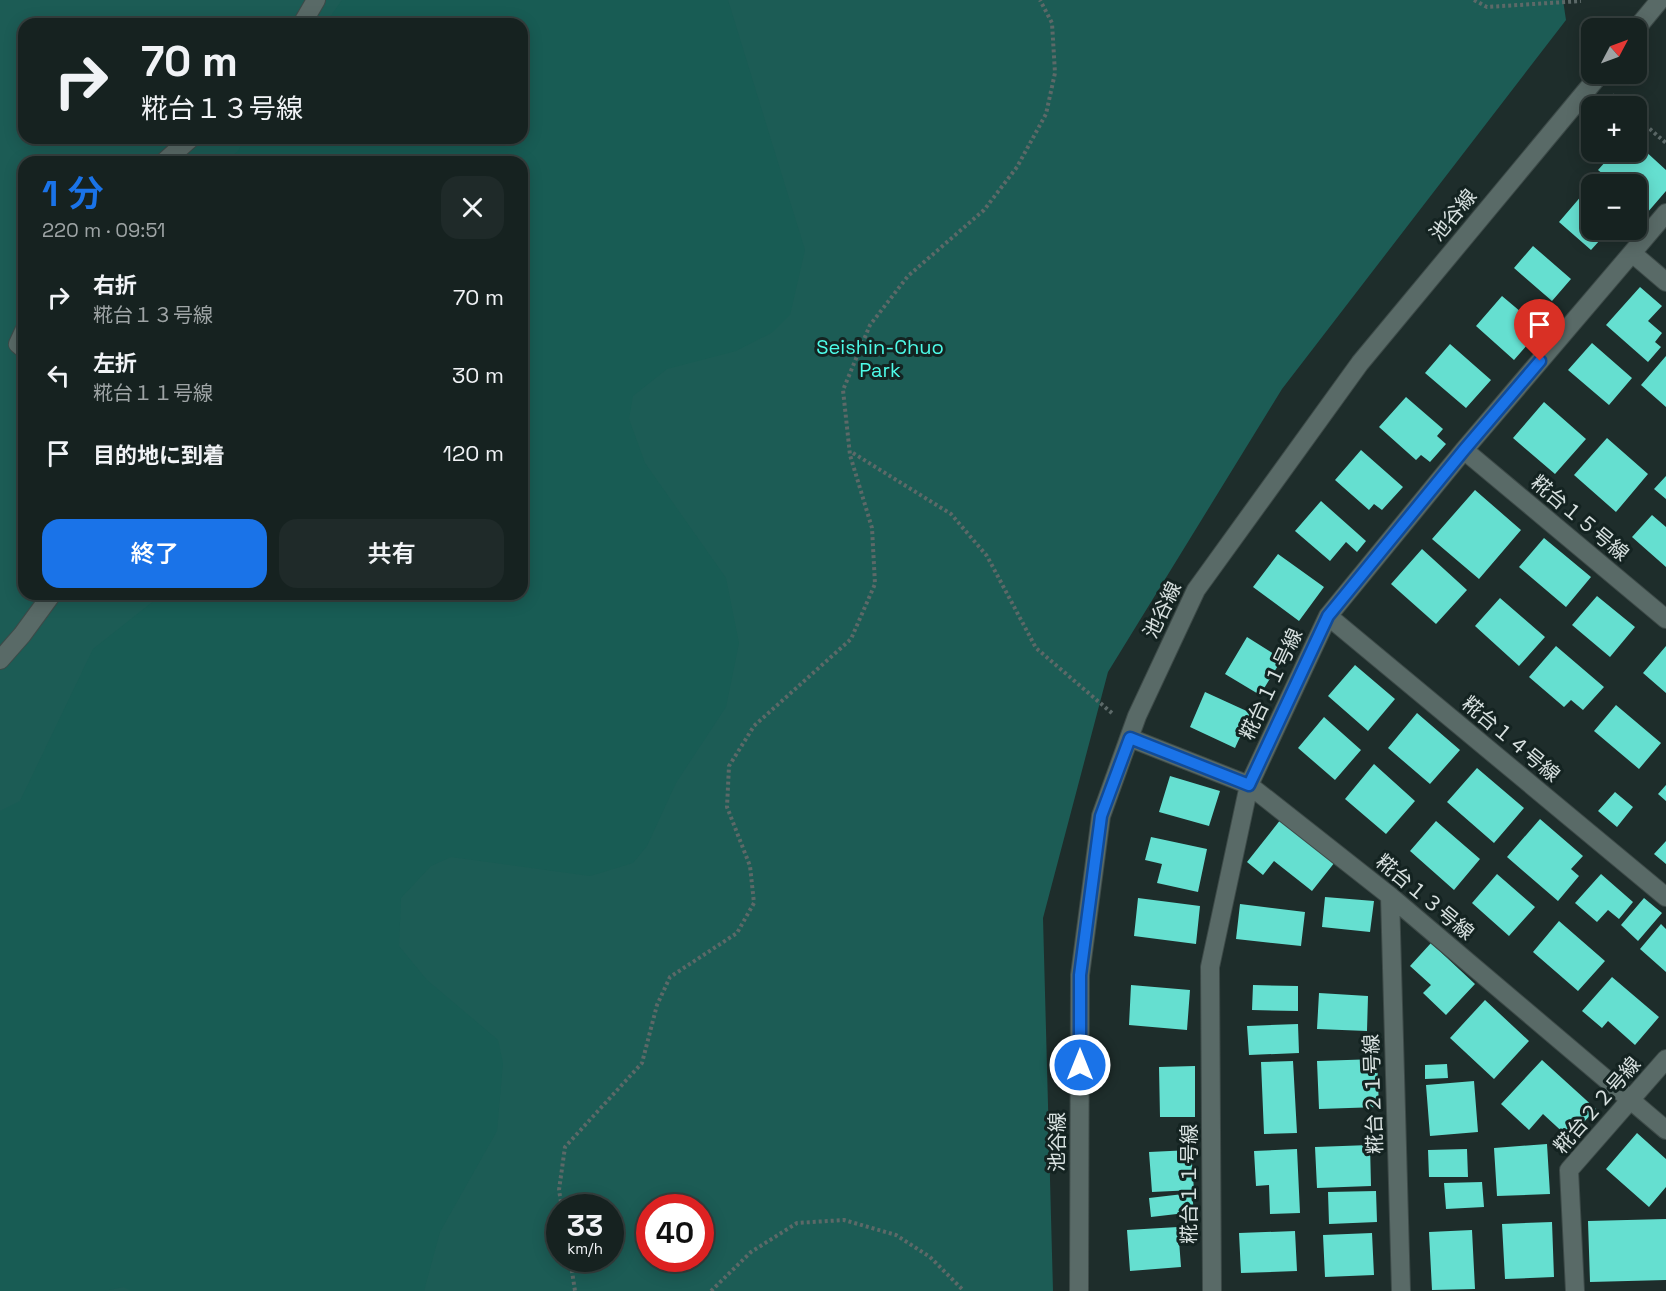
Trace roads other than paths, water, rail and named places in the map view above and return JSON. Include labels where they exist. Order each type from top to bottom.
[{"type":"street","points":[[306,18],[316,0]]},
{"type":"street","points":[[1645,18],[1660,0]]},
{"type":"street","name":"池谷線","points":[[1078,1291],[1080,975],[1101,816],[1137,716],[1202,580],[1360,363],[1592,84]]},
{"type":"street","points":[[171,156],[184,144]]},
{"type":"street","name":"糀台１１号線","points":[[1212,1291],[1210,967],[1249,785],[1328,616],[1464,450],[1666,213]]},
{"type":"street","points":[[1632,253],[1666,282]]},
{"type":"street","name":"糀台１５号線","points":[[1464,450],[1666,619]]},
{"type":"street","points":[[0,660],[48,600]]},
{"type":"street","name":"糀台１４号線","points":[[1328,616],[1666,897]]},
{"type":"street","name":"糀台１３号線","points":[[1130,738],[1249,785],[1390,896],[1666,1130]]},
{"type":"street","name":"糀台２１号線","points":[[1390,896],[1401,1291]]},
{"type":"street","name":"糀台２２号線","points":[[1575,1291],[1569,1170],[1666,1059]]},
{"type":"park label","name":"Seishin-Chuo Park","points":[[880,358]]}]
